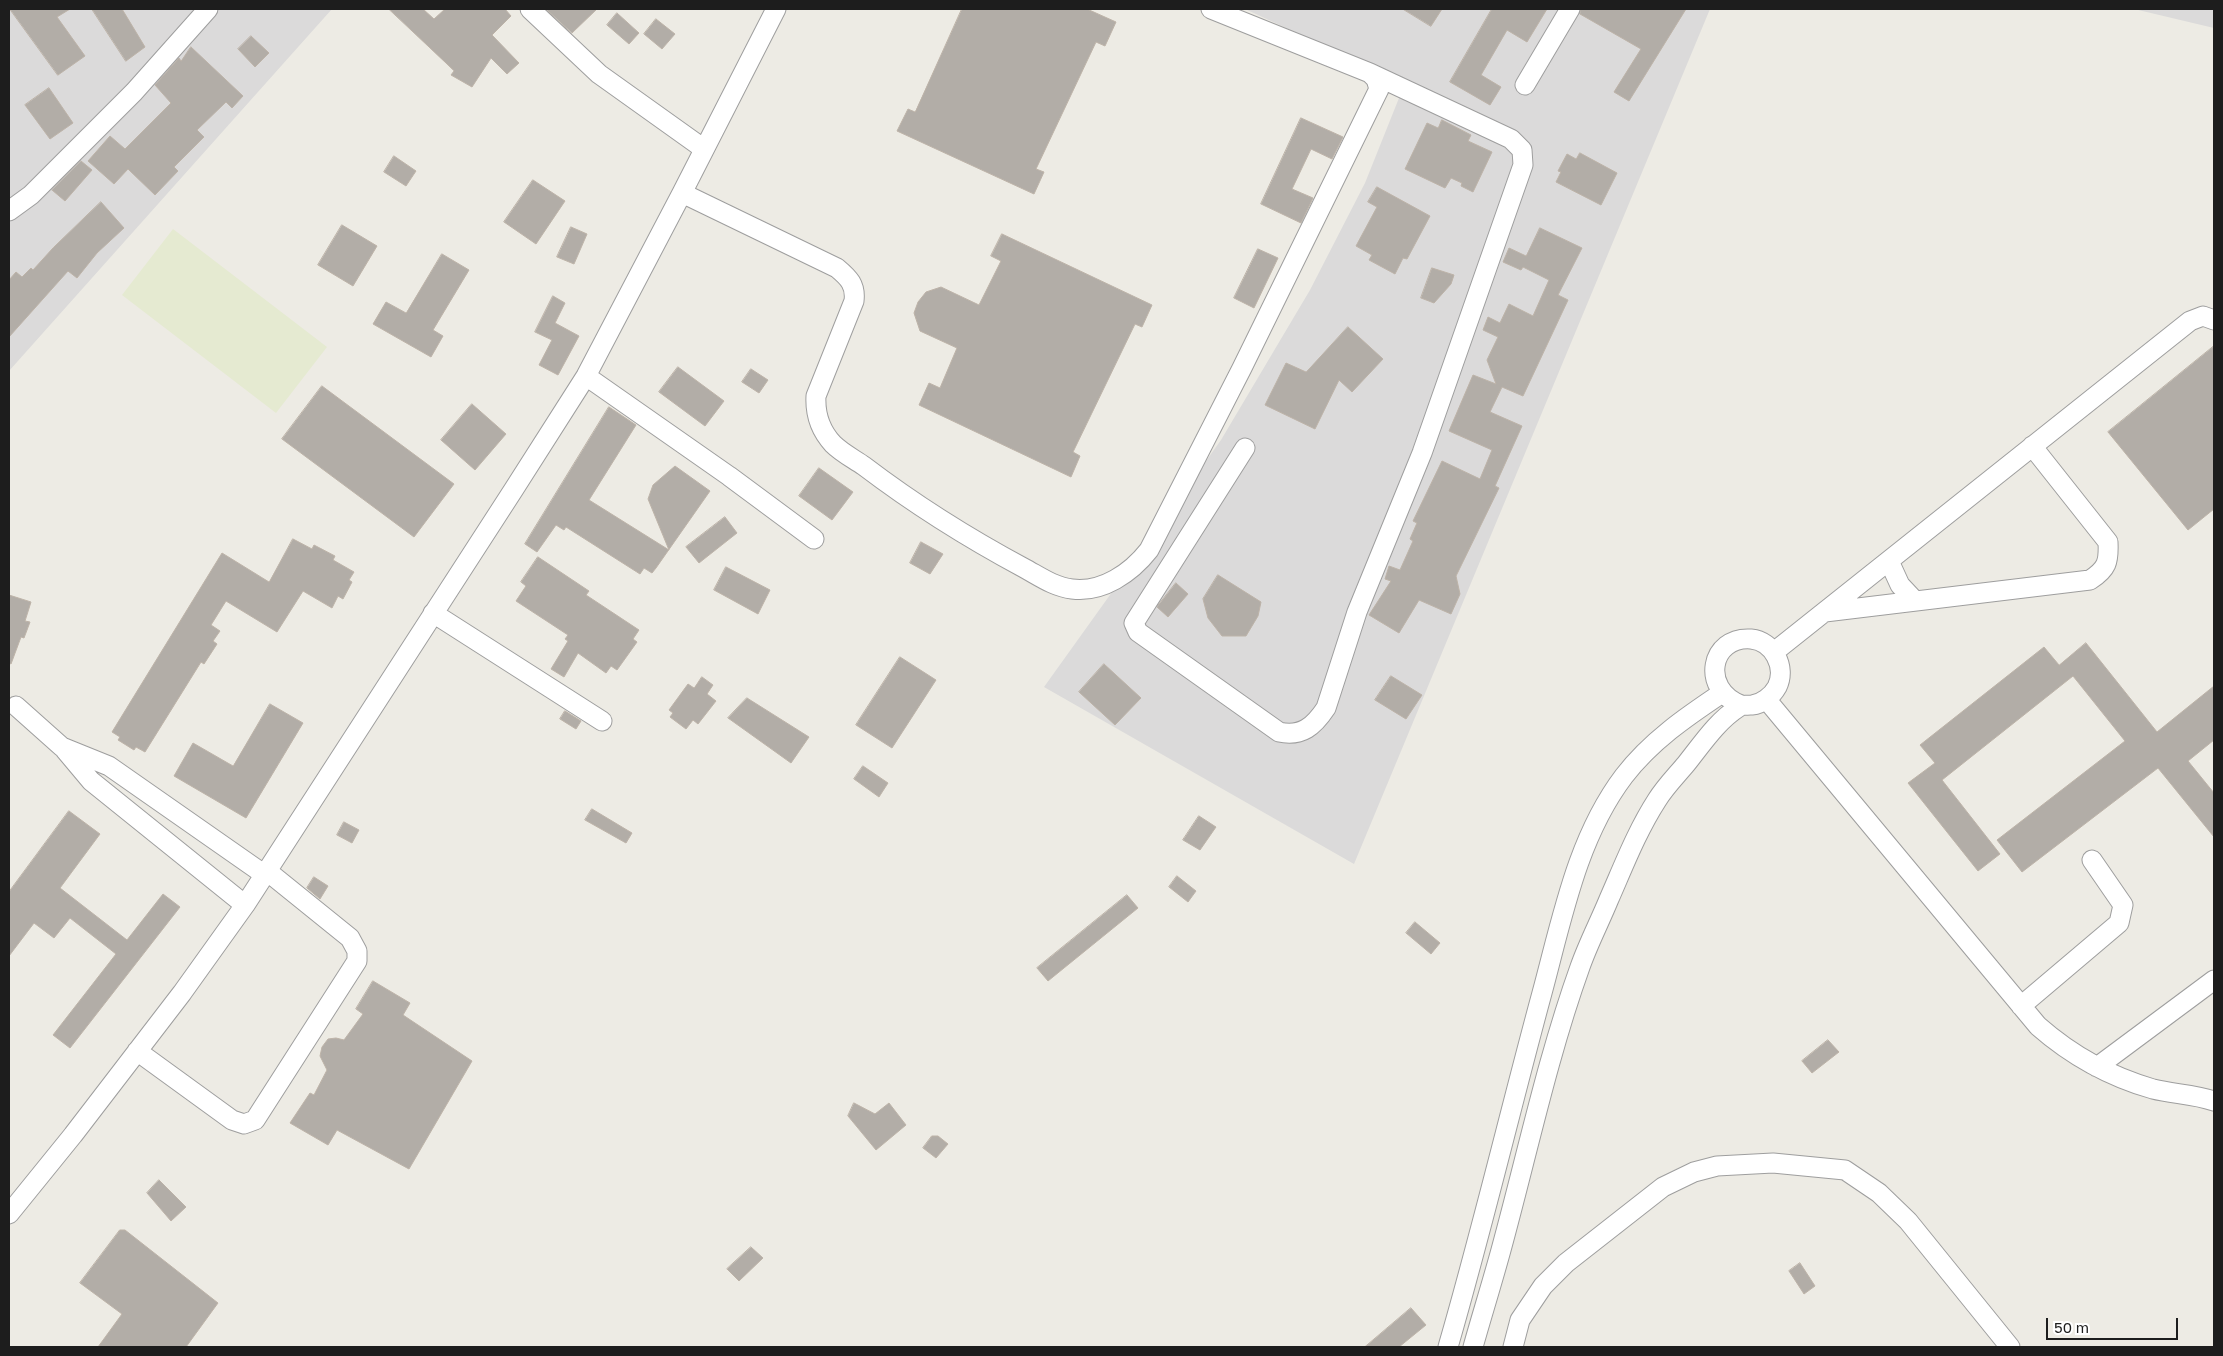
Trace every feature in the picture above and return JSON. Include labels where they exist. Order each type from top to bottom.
[{"type":"street","points":[[9,212],[31,195],[134,92],[208,9]]},
{"type":"street","points":[[530,9],[599,74],[704,149]]},
{"type":"street","points":[[9,1214],[137,1052],[246,905],[586,376],[776,9]]},
{"type":"street","points":[[1211,9],[1370,73],[1511,138],[1522,150],[1523,165],[1422,453],[1357,612],[1326,708],[1318,720],[1304,731],[1291,735],[1279,732],[1138,632],[1134,623],[1245,448]]},
{"type":"street","points":[[1525,85],[1570,9]]},
{"type":"street","points":[[682,193],[837,268],[852,283],[855,292],[854,301],[816,396],[815,412],[817,418],[833,444],[896,491],[993,552],[1060,587],[1074,589],[1096,587],[1111,582],[1129,570],[1149,550],[1254,344],[1379,89],[1376,79],[1370,73]]},
{"type":"street","points":[[1774,652],[2190,321],[2203,316],[2214,320]]},
{"type":"street","points":[[586,376],[729,476],[814,539]]},
{"type":"street","points":[[1824,612],[2090,580],[2104,571],[2109,556],[2108,542],[2032,446]]},
{"type":"street","points":[[1889,561],[1900,585],[1915,601]]},
{"type":"street","points":[[433,613],[544,686],[602,721]]},
{"type":"street","points":[[1752,639],[1762,642],[1774,652],[1780,666],[1780,677],[1777,687],[1766,699],[1752,705],[1741,705],[1730,701],[1722,694],[1715,678],[1716,661],[1721,652],[1730,644],[1740,640],[1752,639]]},
{"type":"street","points":[[1448,1347],[1481,1234],[1524,1061],[1578,863],[1599,817],[1624,776],[1643,754],[1674,726],[1722,694]]},
{"type":"street","points":[[1766,699],[2038,1026],[2057,1043],[2097,1067],[2154,1089],[2198,1096],[2214,1101]]},
{"type":"street","points":[[1473,1347],[1501,1249],[1546,1071],[1580,965],[1646,817],[1660,796],[1720,722],[1741,705]]},
{"type":"street","points":[[16,706],[62,747],[91,781],[246,905]]},
{"type":"street","points":[[62,747],[109,766],[266,873],[328,918],[350,938],[357,951],[358,961],[255,1120],[244,1124],[232,1120],[137,1052]]},
{"type":"street","points":[[2021,1006],[2119,923],[2123,905],[2092,860]]},
{"type":"street","points":[[2097,1067],[2214,980]]},
{"type":"street","points":[[1514,1347],[1520,1320],[1543,1286],[1566,1263],[1663,1187],[1694,1172],[1717,1166],[1773,1163],[1845,1170],[1879,1193],[1908,1221],[2010,1347]]},
{"type":"shaded area","points":[[9,9],[332,9],[9,371]]},
{"type":"shaded area","points":[[1245,9],[1710,9],[1354,864],[1044,687],[1221,440],[1310,290],[1365,183],[1405,83]]},
{"type":"shaded area","points":[[2134,9],[2214,9],[2214,28]]},
{"type":"green space","points":[[173,229],[327,347],[276,413],[122,295]]},
{"type":"building","points":[[10,9],[70,9],[57,17],[85,56],[58,75]]},
{"type":"building","points":[[92,9],[122,9],[145,47],[126,61]]},
{"type":"building","points":[[389,9],[423,9],[434,19],[445,9],[505,9],[511,16],[492,35],[519,63],[507,74],[491,58],[472,87],[451,75],[454,71]]},
{"type":"building","points":[[546,9],[597,9],[572,33]]},
{"type":"building","points":[[962,9],[1087,9],[1116,22],[1105,46],[1096,42],[1036,169],[1044,172],[1034,194],[897,131],[908,109],[915,112]]},
{"type":"building","points":[[1403,9],[1442,9],[1431,26]]},
{"type":"building","points":[[1492,9],[1547,9],[1527,42],[1507,30],[1481,75],[1501,87],[1490,105],[1450,82]]},
{"type":"building","points":[[1581,9],[1686,9],[1629,101],[1614,92],[1641,49],[1580,14]]},
{"type":"building","points":[[617,13],[639,33],[629,44],[607,25]]},
{"type":"building","points":[[656,19],[675,34],[662,49],[644,34]]},
{"type":"building","points":[[251,36],[269,53],[255,67],[238,49]]},
{"type":"building","points":[[191,47],[243,96],[232,108],[226,102],[197,130],[204,137],[174,167],[178,171],[155,195],[128,169],[114,184],[88,161],[110,136],[125,149],[171,103],[155,85],[179,58],[181,61]]},
{"type":"building","points":[[49,88],[73,123],[50,139],[25,105]]},
{"type":"building","points":[[1301,118],[1343,137],[1332,159],[1311,149],[1292,189],[1313,198],[1301,223],[1261,204]]},
{"type":"building","points":[[1442,120],[1471,135],[1468,141],[1492,152],[1473,192],[1461,186],[1462,183],[1451,178],[1445,188],[1405,169],[1427,123],[1438,128]]},
{"type":"building","points":[[1580,153],[1617,173],[1601,205],[1556,182],[1561,172],[1558,171],[1567,154],[1576,159]]},
{"type":"building","points":[[394,156],[416,171],[406,186],[384,172]]},
{"type":"building","points":[[81,161],[92,170],[65,201],[52,190]]},
{"type":"building","points":[[533,180],[565,201],[536,244],[504,222]]},
{"type":"building","points":[[1377,187],[1430,216],[1407,259],[1403,258],[1395,274],[1369,260],[1372,255],[1356,246],[1377,207],[1368,202]]},
{"type":"building","points":[[101,202],[124,228],[97,253],[77,278],[68,271],[9,337],[9,280],[16,272],[22,277],[31,268],[33,270]]},
{"type":"building","points":[[342,225],[377,246],[353,286],[318,265]]},
{"type":"building","points":[[571,227],[587,234],[574,264],[557,257]]},
{"type":"building","points":[[1540,228],[1582,248],[1558,295],[1568,300],[1523,396],[1502,387],[1490,412],[1522,426],[1495,486],[1499,488],[1456,576],[1460,594],[1451,614],[1419,600],[1399,633],[1369,615],[1391,581],[1385,579],[1389,566],[1400,570],[1413,541],[1410,539],[1417,523],[1413,521],[1442,461],[1480,479],[1492,450],[1449,431],[1473,375],[1496,384],[1487,360],[1498,337],[1483,330],[1488,317],[1500,323],[1509,304],[1533,316],[1549,280],[1523,267],[1521,270],[1503,262],[1509,248],[1526,256]]},
{"type":"building","points":[[1002,234],[1152,305],[1142,327],[1135,324],[1073,452],[1080,456],[1071,477],[919,405],[929,383],[940,388],[957,348],[920,331],[914,313],[918,302],[926,292],[941,287],[979,305],[1001,261],[991,256]]},
{"type":"building","points":[[1258,249],[1278,258],[1254,308],[1234,298]]},
{"type":"building","points":[[442,254],[469,270],[433,330],[443,336],[431,357],[373,324],[386,302],[406,313]]},
{"type":"building","points":[[1432,268],[1454,275],[1451,284],[1434,303],[1421,298]]},
{"type":"building","points":[[553,296],[565,303],[555,323],[579,336],[558,375],[539,365],[552,340],[535,332]]},
{"type":"building","points":[[1348,327],[1383,359],[1352,392],[1339,380],[1315,429],[1265,405],[1286,363],[1306,372]]},
{"type":"building","points":[[2214,346],[2214,509],[2188,530],[2108,432]]},
{"type":"building","points":[[678,367],[724,401],[705,426],[659,392]]},
{"type":"building","points":[[751,369],[768,380],[759,393],[742,382]]},
{"type":"building","points":[[322,386],[454,484],[414,537],[282,439]]},
{"type":"building","points":[[472,404],[506,434],[475,470],[441,440]]},
{"type":"building","points":[[609,407],[636,425],[589,500],[669,550],[652,573],[644,568],[640,574],[566,527],[564,530],[556,525],[537,552],[525,544]]},
{"type":"building","points":[[675,466],[710,491],[669,550],[648,499],[653,485]]},
{"type":"building","points":[[819,468],[853,492],[832,520],[799,496]]},
{"type":"building","points":[[725,517],[737,533],[699,563],[686,547]]},
{"type":"building","points":[[293,539],[312,549],[314,545],[335,556],[333,560],[354,572],[349,580],[352,582],[343,599],[338,596],[332,608],[303,591],[277,632],[226,601],[211,625],[220,631],[213,641],[217,644],[204,664],[201,662],[145,752],[136,747],[134,750],[118,740],[120,737],[112,732],[222,553],[269,582]]},
{"type":"building","points":[[921,542],[943,554],[930,574],[910,563]]},
{"type":"building","points":[[538,557],[589,591],[586,595],[639,630],[633,639],[637,642],[617,670],[611,666],[606,673],[578,653],[564,677],[551,669],[568,641],[565,639],[568,635],[516,601],[526,586],[521,582]]},
{"type":"building","points":[[726,567],[770,590],[758,614],[714,590]]},
{"type":"building","points":[[1218,575],[1261,602],[1258,616],[1246,636],[1222,636],[1208,618],[1203,599]]},
{"type":"building","points":[[1176,583],[1188,594],[1168,617],[1157,607]]},
{"type":"building","points":[[9,595],[31,602],[25,621],[30,622],[24,638],[21,637],[11,664],[9,663]]},
{"type":"building","points":[[2086,643],[2157,732],[2214,686],[2214,740],[2188,761],[2214,793],[2214,837],[2158,768],[2022,872],[1997,840],[2125,741],[2073,676],[1942,780],[2000,854],[1978,871],[1908,783],[1935,763],[1920,745],[2044,647],[2059,665]]},
{"type":"building","points":[[900,657],[936,680],[892,748],[856,725]]},
{"type":"building","points":[[1104,664],[1141,698],[1115,725],[1079,692]]},
{"type":"building","points":[[1391,676],[1422,695],[1406,719],[1375,700]]},
{"type":"building","points":[[702,677],[713,685],[707,694],[716,701],[698,724],[693,720],[686,729],[670,717],[673,713],[669,710],[688,684],[694,688]]},
{"type":"building","points":[[747,698],[809,737],[791,763],[728,718]]},
{"type":"building","points":[[270,704],[303,723],[246,818],[174,776],[193,743],[233,766]]},
{"type":"building","points":[[565,711],[581,721],[576,729],[560,719]]},
{"type":"building","points":[[863,766],[888,783],[879,797],[854,779]]},
{"type":"building","points":[[592,809],[632,833],[626,843],[585,820]]},
{"type":"building","points":[[69,811],[100,834],[60,888],[127,940],[163,894],[180,907],[70,1048],[53,1035],[116,954],[70,918],[54,938],[34,923],[9,956],[9,892]]},
{"type":"building","points":[[1199,816],[1216,827],[1200,850],[1183,840]]},
{"type":"building","points":[[344,822],[359,830],[352,843],[337,835]]},
{"type":"building","points":[[1177,876],[1196,891],[1188,902],[1169,887]]},
{"type":"building","points":[[314,877],[328,886],[320,899],[307,888]]},
{"type":"building","points":[[1127,895],[1138,908],[1048,981],[1037,968]]},
{"type":"building","points":[[1415,922],[1440,943],[1431,954],[1406,933]]},
{"type":"building","points":[[373,981],[410,1003],[403,1015],[472,1061],[409,1169],[337,1130],[328,1145],[290,1123],[310,1093],[314,1095],[327,1070],[320,1056],[322,1047],[328,1039],[344,1040],[363,1014],[356,1009]]},
{"type":"building","points":[[1828,1040],[1839,1052],[1812,1073],[1802,1061]]},
{"type":"building","points":[[854,1103],[875,1114],[889,1103],[906,1125],[876,1150],[848,1116]]},
{"type":"building","points":[[932,1136],[938,1136],[948,1144],[936,1158],[923,1148]]},
{"type":"building","points":[[159,1180],[186,1207],[171,1221],[147,1193]]},
{"type":"building","points":[[120,1230],[125,1230],[218,1303],[186,1347],[98,1347],[122,1314],[80,1283]]},
{"type":"building","points":[[751,1247],[763,1258],[739,1281],[727,1269]]},
{"type":"building","points":[[1800,1263],[1815,1286],[1804,1294],[1789,1271]]},
{"type":"building","points":[[1411,1308],[1426,1325],[1399,1347],[1365,1347]]}]
